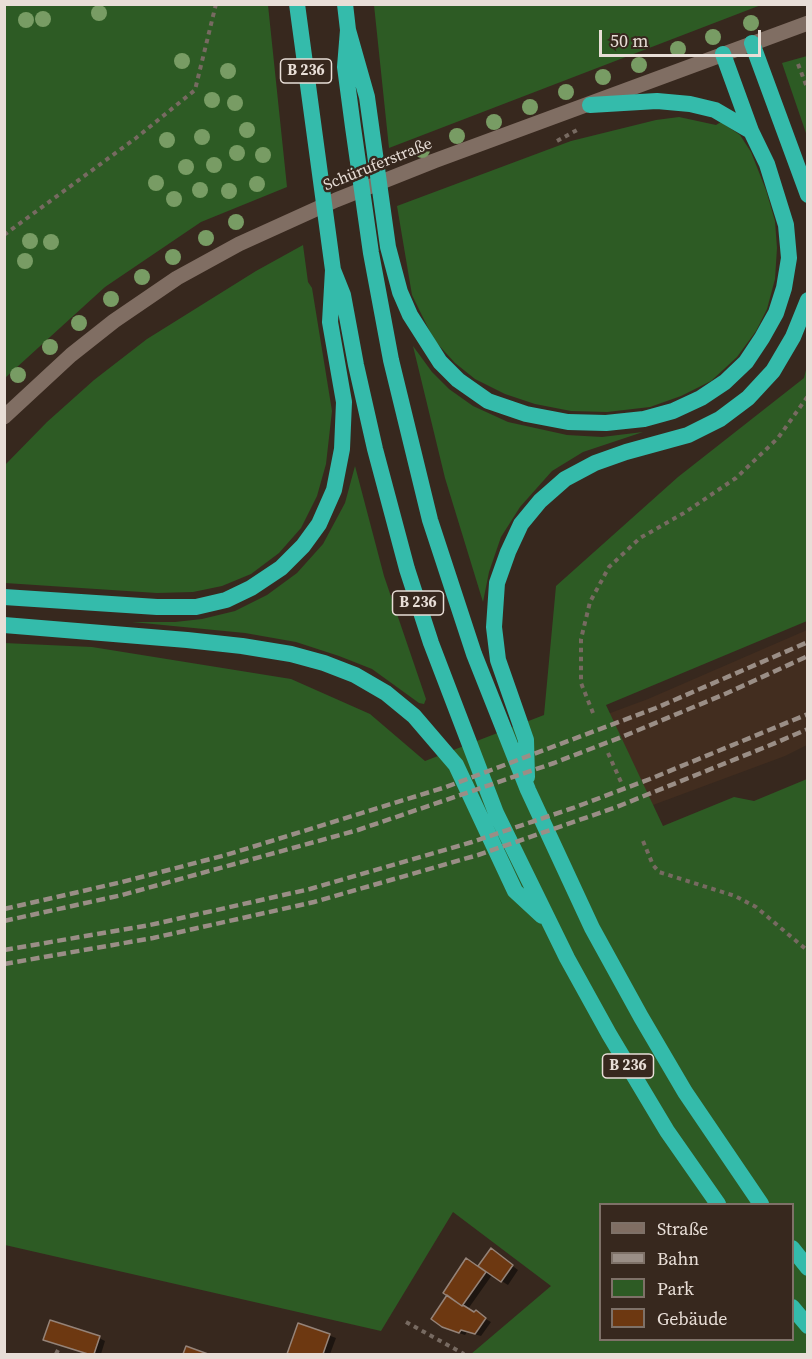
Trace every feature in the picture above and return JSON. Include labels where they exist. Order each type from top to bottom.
[{"type":"highway","name":"B 236","points":[[297,4],[333,270],[343,295],[375,449],[407,569],[431,643],[496,813],[549,921],[609,1034],[667,1131],[717,1203]]},
{"type":"highway","name":"B 236","points":[[345,4],[348,30],[345,67],[352,127],[371,253],[391,360],[430,520],[478,664],[528,790],[592,928],[684,1092],[760,1203]]},
{"type":"highway","points":[[348,30],[367,97],[388,247],[400,292],[410,315],[440,362],[458,380],[488,401],[526,414],[568,422],[606,423],[635,420],[674,411],[701,398],[725,382],[746,362],[776,314],[784,288],[789,258],[786,225],[767,164],[723,54]]},
{"type":"highway","points":[[752,43],[807,195]]},
{"type":"highway","points":[[590,105],[657,101],[690,104],[715,110],[752,131]]},
{"type":"highway","points":[[4,597],[157,607],[196,607],[226,600],[251,588],[281,568],[303,546],[319,524],[334,490],[342,449],[344,402],[330,322],[333,270]]},
{"type":"highway","points":[[528,790],[526,740],[498,660],[494,627],[497,583],[521,524],[540,501],[565,479],[595,463],[688,435],[720,419],[748,398],[773,371],[794,337],[807,300]]},
{"type":"highway","points":[[4,625],[242,646],[291,654],[355,675],[386,693],[414,716],[456,765],[514,891],[549,921]]},
{"type":"highway","points":[[794,1251],[807,1268]]},
{"type":"highway","points":[[794,1310],[807,1326]]},
{"type":"main road","name":"Schüruferstraße","points":[[4,417],[71,355],[114,321],[177,278],[239,244],[336,200],[434,161],[807,23]]},
{"type":"path","points":[[4,235],[136,138],[195,90],[216,4]]},
{"type":"path","points":[[798,64],[807,90]]},
{"type":"path","points":[[593,713],[581,683],[582,639],[590,602],[609,567],[640,538],[684,513],[736,478],[778,438],[807,396]]},
{"type":"path","points":[[608,753],[621,782]]},
{"type":"path","points":[[643,841],[653,865],[659,872],[735,896],[756,907],[807,951]]},
{"type":"path","points":[[406,1322],[464,1354]]},
{"type":"shaded area","points":[[807,630],[807,745],[785,756],[583,831],[543,738],[648,699]]},
{"type":"green space","points":[[5,4],[268,5],[287,187],[201,222],[105,287],[5,378]]},
{"type":"green space","points":[[374,4],[761,5],[389,148]]},
{"type":"green space","points":[[808,56],[807,136],[782,63]]},
{"type":"green space","points":[[679,117],[716,125],[721,122],[740,135],[751,152],[775,221],[777,248],[775,279],[767,309],[756,331],[737,357],[711,381],[681,396],[650,407],[607,412],[571,411],[535,404],[505,394],[475,379],[455,363],[434,340],[412,295],[397,206],[571,141],[656,120]]},
{"type":"green space","points":[[303,245],[332,411],[326,464],[317,496],[301,528],[279,553],[251,574],[222,586],[193,592],[157,593],[5,583],[5,465],[47,422],[94,380],[147,339],[256,271]]},
{"type":"green space","points":[[413,346],[432,372],[449,389],[473,406],[508,422],[567,435],[602,437],[643,432],[583,452],[552,471],[520,507],[501,537],[489,572],[483,602],[445,478]]},
{"type":"green space","points":[[807,366],[807,621],[606,705],[663,826],[734,797],[754,801],[807,779],[807,1354],[471,1354],[551,1286],[453,1212],[381,1331],[5,1245],[4,643],[92,647],[291,679],[370,714],[425,761],[544,715],[556,586],[678,477],[804,378]]},
{"type":"green space","points":[[355,466],[384,576],[426,699],[424,704],[419,703],[372,669],[296,642],[245,633],[132,622],[175,622],[202,619],[235,611],[267,595],[297,573],[323,544],[345,503]]},
{"type":"building","points":[[491,1248],[513,1265],[501,1282],[478,1266]]},
{"type":"building","points":[[466,1258],[486,1272],[462,1306],[443,1293]]},
{"type":"building","points":[[447,1295],[462,1306],[474,1312],[476,1310],[486,1318],[475,1334],[461,1330],[459,1333],[442,1327],[431,1319]]},
{"type":"building","points":[[50,1320],[100,1336],[94,1354],[43,1340]]},
{"type":"building","points":[[298,1323],[330,1334],[323,1354],[287,1354]]},
{"type":"building","points":[[186,1346],[208,1354],[183,1354]]},
{"type":"railway","points":[[4,909],[226,855],[446,787],[656,708],[808,642]]},
{"type":"railway","points":[[4,921],[122,895],[358,830],[554,763],[624,736],[808,656]]},
{"type":"railway","points":[[4,950],[150,925],[310,889],[472,842],[650,779],[808,714]]},
{"type":"railway","points":[[4,964],[153,938],[314,902],[478,855],[614,808],[808,729]]}]
